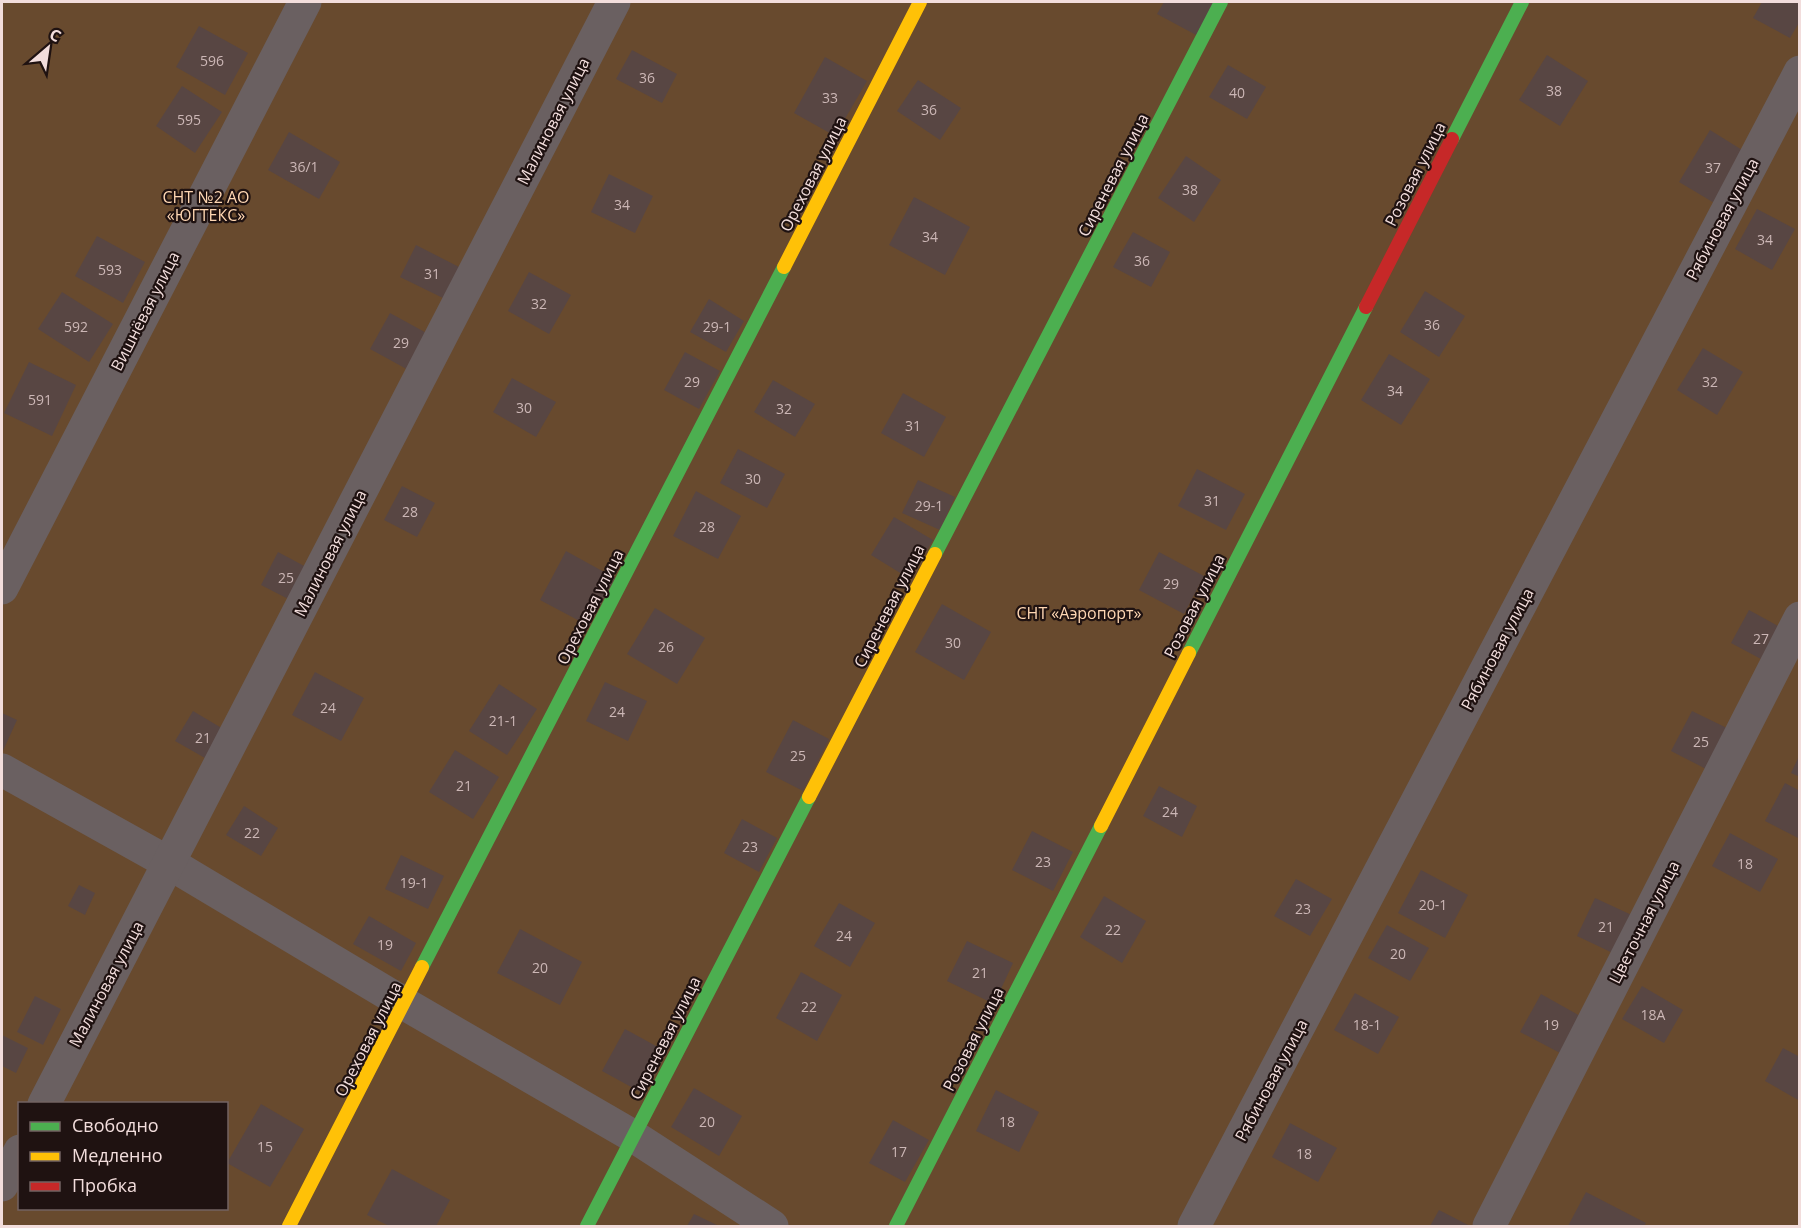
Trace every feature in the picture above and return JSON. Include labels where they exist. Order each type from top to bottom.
[{"type":"street","name":"Вишнёвая улица","points":[[2,588],[305,2]]},
{"type":"street","name":"Малиновая улица","points":[[45,1102],[614,2]]},
{"type":"street","name":"Ореховая улица","points":[[289,1227],[920,2]]},
{"type":"street","name":"Сиреневая улица","points":[[587,1227],[1221,2]]},
{"type":"street","name":"Розовая улица","points":[[896,1227],[1522,2]]},
{"type":"street","name":"Рябиновая улица","points":[[1194,1227],[1800,72]]},
{"type":"street","name":"Цветочная улица","points":[[1489,1227],[1800,618]]},
{"type":"street","points":[[2,771],[169,863],[405,1004],[633,1136],[772,1227]]},
{"type":"street","points":[[2,1185],[18,1154]]},
{"type":"green space","name":"СНТ «Аэропорт»","points":[[2,2],[1799,2],[1799,1226],[2,1226]]},
{"type":"building","points":[[1164,2],[1217,2],[1198,36],[1157,14]]},
{"type":"building","points":[[1762,2],[1800,2],[1800,21],[1790,38],[1753,18]]},
{"type":"building","points":[[199,26],[248,53],[225,95],[176,67]]},
{"type":"building","points":[[632,50],[677,74],[662,103],[616,79]]},
{"type":"building","points":[[1547,55],[1588,81],[1560,126],[1519,100]]},
{"type":"building","points":[[825,57],[867,81],[835,136],[794,113]]},
{"type":"building","points":[[1228,65],[1266,87],[1247,119],[1209,97]]},
{"type":"building","points":[[918,80],[961,108],[940,140],[897,111]]},
{"type":"building","points":[[182,86],[222,112],[195,153],[156,126]]},
{"type":"building","points":[[1710,130],[1747,153],[1716,204],[1679,182]]},
{"type":"building","points":[[289,132],[340,162],[319,199],[268,170]]},
{"type":"building","points":[[1186,156],[1221,180],[1194,222],[1158,198]]},
{"type":"building","points":[[609,174],[653,196],[635,233],[591,212]]},
{"type":"building","points":[[914,197],[970,227],[945,275],[889,245]]},
{"type":"building","points":[[1757,209],[1795,229],[1772,270],[1735,249]]},
{"type":"building","points":[[1133,232],[1170,252],[1151,287],[1113,267]]},
{"type":"building","points":[[97,236],[145,262],[123,303],[75,276]]},
{"type":"building","points":[[416,245],[463,269],[447,300],[400,277]]},
{"type":"building","points":[[529,272],[571,295],[549,334],[508,311]]},
{"type":"building","points":[[1425,291],[1465,316],[1439,357],[1400,332]]},
{"type":"building","points":[[62,292],[113,324],[89,362],[38,329]]},
{"type":"building","points":[[709,299],[744,321],[726,352],[690,332]]},
{"type":"building","points":[[390,313],[432,336],[412,372],[370,349]]},
{"type":"building","points":[[1703,348],[1743,372],[1717,415],[1677,390]]},
{"type":"building","points":[[685,352],[720,371],[699,409],[664,390]]},
{"type":"building","points":[[1389,354],[1430,379],[1401,425],[1361,400]]},
{"type":"building","points":[[29,362],[76,385],[52,436],[4,413]]},
{"type":"building","points":[[512,378],[556,402],[536,437],[493,412]]},
{"type":"building","points":[[773,380],[815,404],[795,437],[754,412]]},
{"type":"building","points":[[903,393],[946,417],[924,457],[881,433]]},
{"type":"building","points":[[738,449],[785,474],[767,508],[720,483]]},
{"type":"building","points":[[1197,469],[1245,494],[1226,530],[1178,506]]},
{"type":"building","points":[[918,480],[955,497],[940,530],[902,513]]},
{"type":"building","points":[[402,486],[435,503],[417,537],[384,520]]},
{"type":"building","points":[[696,491],[741,516],[718,559],[673,536]]},
{"type":"building","points":[[894,517],[933,540],[910,579],[871,555]]},
{"type":"building","points":[[566,551],[615,578],[589,626],[540,600]]},
{"type":"building","points":[[278,552],[310,569],[294,602],[261,585]]},
{"type":"building","points":[[1159,552],[1204,576],[1184,614],[1139,590]]},
{"type":"building","points":[[942,604],[991,632],[964,680],[915,652]]},
{"type":"building","points":[[655,608],[705,638],[677,684],[627,654]]},
{"type":"building","points":[[1749,610],[1791,633],[1774,666],[1731,643]]},
{"type":"building","points":[[315,672],[364,698],[341,741],[292,715]]},
{"type":"building","points":[[605,682],[647,701],[628,741],[586,721]]},
{"type":"building","points":[[499,684],[537,709],[507,755],[469,731]]},
{"type":"building","points":[[193,711],[230,733],[212,762],[175,741]]},
{"type":"building","points":[[1692,711],[1731,730],[1710,771],[1671,751]]},
{"type":"building","points":[[2,713],[17,720],[2,753]]},
{"type":"building","points":[[793,720],[829,739],[803,791],[766,772]]},
{"type":"building","points":[[455,750],[499,777],[473,819],[429,792]]},
{"type":"building","points":[[1800,754],[1800,777],[1791,773]]},
{"type":"building","points":[[1785,783],[1800,791],[1800,839],[1765,821]]},
{"type":"building","points":[[1159,786],[1197,806],[1182,837],[1143,816]]},
{"type":"building","points":[[244,806],[278,828],[261,856],[226,835]]},
{"type":"building","points":[[742,819],[777,838],[759,872],[724,853]]},
{"type":"building","points":[[1032,831],[1073,852],[1053,891],[1012,870]]},
{"type":"building","points":[[1730,833],[1778,859],[1760,892],[1712,866]]},
{"type":"building","points":[[401,855],[444,876],[428,909],[385,889]]},
{"type":"building","points":[[1421,870],[1468,895],[1445,938],[1398,913]]},
{"type":"building","points":[[1296,879],[1332,899],[1310,936],[1274,916]]},
{"type":"building","points":[[79,885],[95,893],[85,915],[68,906]]},
{"type":"building","points":[[1104,896],[1146,921],[1122,963],[1080,937]]},
{"type":"building","points":[[1595,898],[1636,917],[1617,955],[1577,936]]},
{"type":"building","points":[[839,903],[875,923],[850,967],[814,946]]},
{"type":"building","points":[[369,916],[416,943],[401,971],[353,944]]},
{"type":"building","points":[[1387,925],[1429,948],[1410,981],[1368,958]]},
{"type":"building","points":[[520,929],[582,962],[560,1005],[497,973]]},
{"type":"building","points":[[967,941],[1013,963],[994,1004],[947,981]]},
{"type":"building","points":[[801,972],[842,995],[817,1041],[776,1018]]},
{"type":"building","points":[[1642,986],[1683,1010],[1664,1043],[1622,1019]]},
{"type":"building","points":[[1355,993],[1399,1017],[1378,1054],[1334,1030]]},
{"type":"building","points":[[1541,994],[1582,1017],[1562,1054],[1520,1032]]},
{"type":"building","points":[[35,996],[61,1009],[43,1045],[17,1032]]},
{"type":"building","points":[[625,1029],[667,1052],[644,1094],[602,1071]]},
{"type":"building","points":[[2,1035],[28,1048],[16,1073],[2,1066]]},
{"type":"building","points":[[1783,1048],[1800,1057],[1800,1101],[1765,1081]]},
{"type":"building","points":[[694,1088],[742,1116],[719,1156],[671,1127]]},
{"type":"building","points":[[996,1090],[1039,1112],[1019,1152],[976,1131]]},
{"type":"building","points":[[261,1104],[304,1129],[270,1187],[228,1164]]},
{"type":"building","points":[[893,1120],[929,1140],[905,1182],[869,1163]]},
{"type":"building","points":[[1290,1123],[1337,1148],[1318,1182],[1272,1157]]},
{"type":"building","points":[[392,1169],[450,1200],[436,1226],[389,1226],[367,1215]]},
{"type":"building","points":[[1586,1192],[1646,1223],[1644,1226],[1568,1226]]},
{"type":"building","points":[[1439,1210],[1470,1226],[1430,1226]]},
{"type":"building","points":[[694,1214],[719,1226],[687,1226]]},
{"type":"traffic: fast","points":[[935,554],[1221,2]]},
{"type":"traffic: fast","points":[[1452,139],[1522,2]]},
{"type":"traffic: fast","points":[[422,967],[784,267]]},
{"type":"traffic: fast","points":[[1189,653],[1366,307]]},
{"type":"traffic: fast","points":[[587,1226],[809,797]]},
{"type":"traffic: fast","points":[[896,1226],[1101,826]]},
{"type":"traffic: slow","points":[[784,267],[920,2]]},
{"type":"traffic: slow","points":[[809,797],[935,554]]},
{"type":"traffic: slow","points":[[1101,826],[1189,653]]},
{"type":"traffic: slow","points":[[289,1226],[422,967]]},
{"type":"traffic: jam","points":[[1366,307],[1452,139]]},
{"type":"park label","name":"СНТ №2 АО «ЮГТЕКС»","points":[[206,206]]}]
